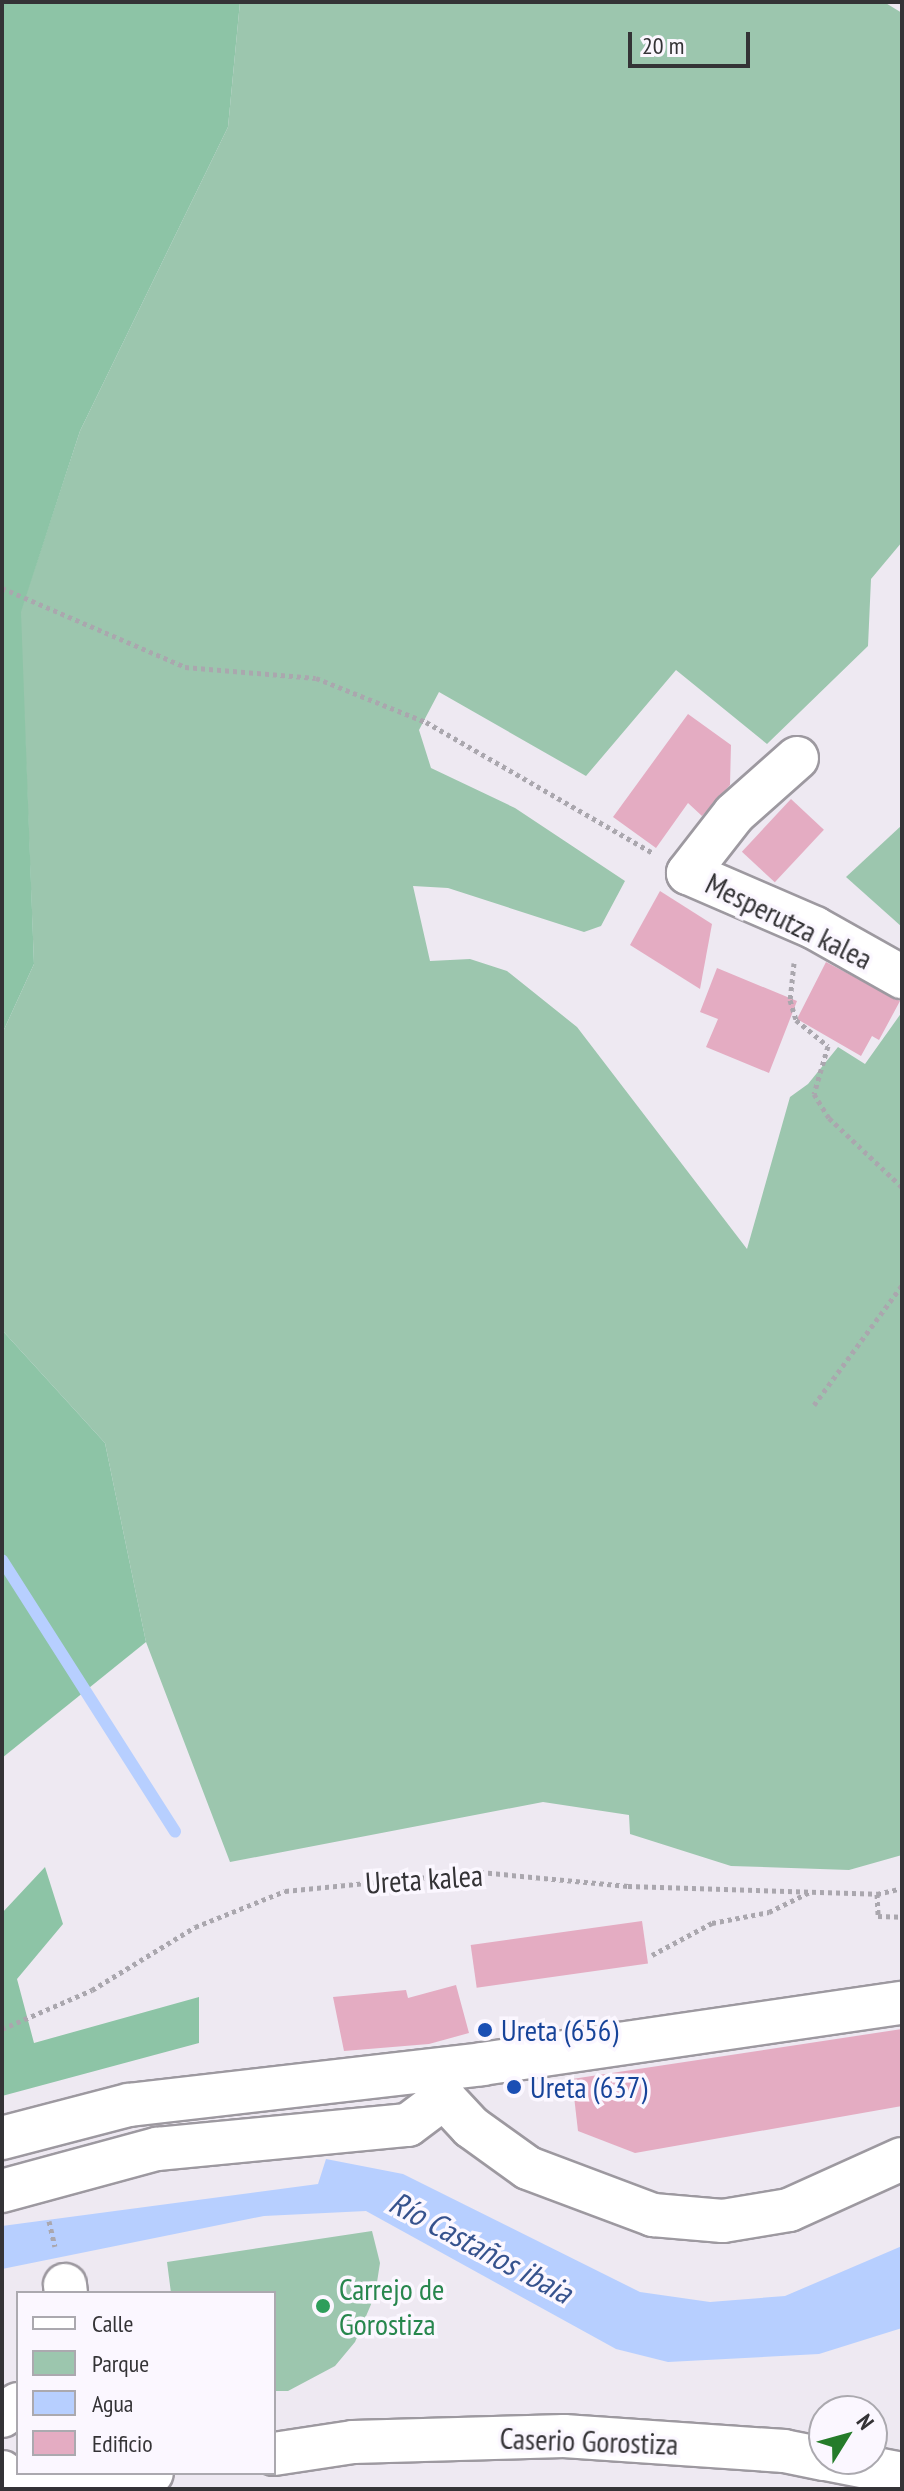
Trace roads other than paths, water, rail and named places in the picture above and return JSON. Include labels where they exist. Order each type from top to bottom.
[{"type":"street","name":"Mesperutza kalea","points":[[797,758],[734,814],[688,873],[815,928],[902,977]]},
{"type":"street","points":[[2,2138],[129,2105],[440,2084],[902,2003]]},
{"type":"street","points":[[440,2084],[471,2127],[528,2168],[653,2215],[723,2221],[789,2210],[902,2159]]},
{"type":"street","points":[[2,2191],[157,2149],[408,2125],[440,2084]]},
{"type":"street","name":"Caserio Gorostiza","points":[[276,2454],[353,2442],[564,2436],[784,2451],[808,2456]]},
{"type":"street","points":[[2,2472],[24,2488],[65,2478],[117,2475]]},
{"type":"water","name":"Río Castaños ibaia","points":[[326,2159],[403,2174],[640,2292],[710,2302],[785,2296],[902,2246],[902,2328],[819,2354],[668,2362],[616,2349],[366,2211],[264,2216],[2,2269],[2,2226],[318,2184]]},
{"type":"waterway","points":[[2,1560],[175,1832]]},
{"type":"place","name":"Ureta (656)","points":[[485,2030]]},
{"type":"place","name":"Ureta (637)","points":[[514,2087]]},
{"type":"place","name":"Carrejo de Gorostiza","points":[[323,2306]]}]
